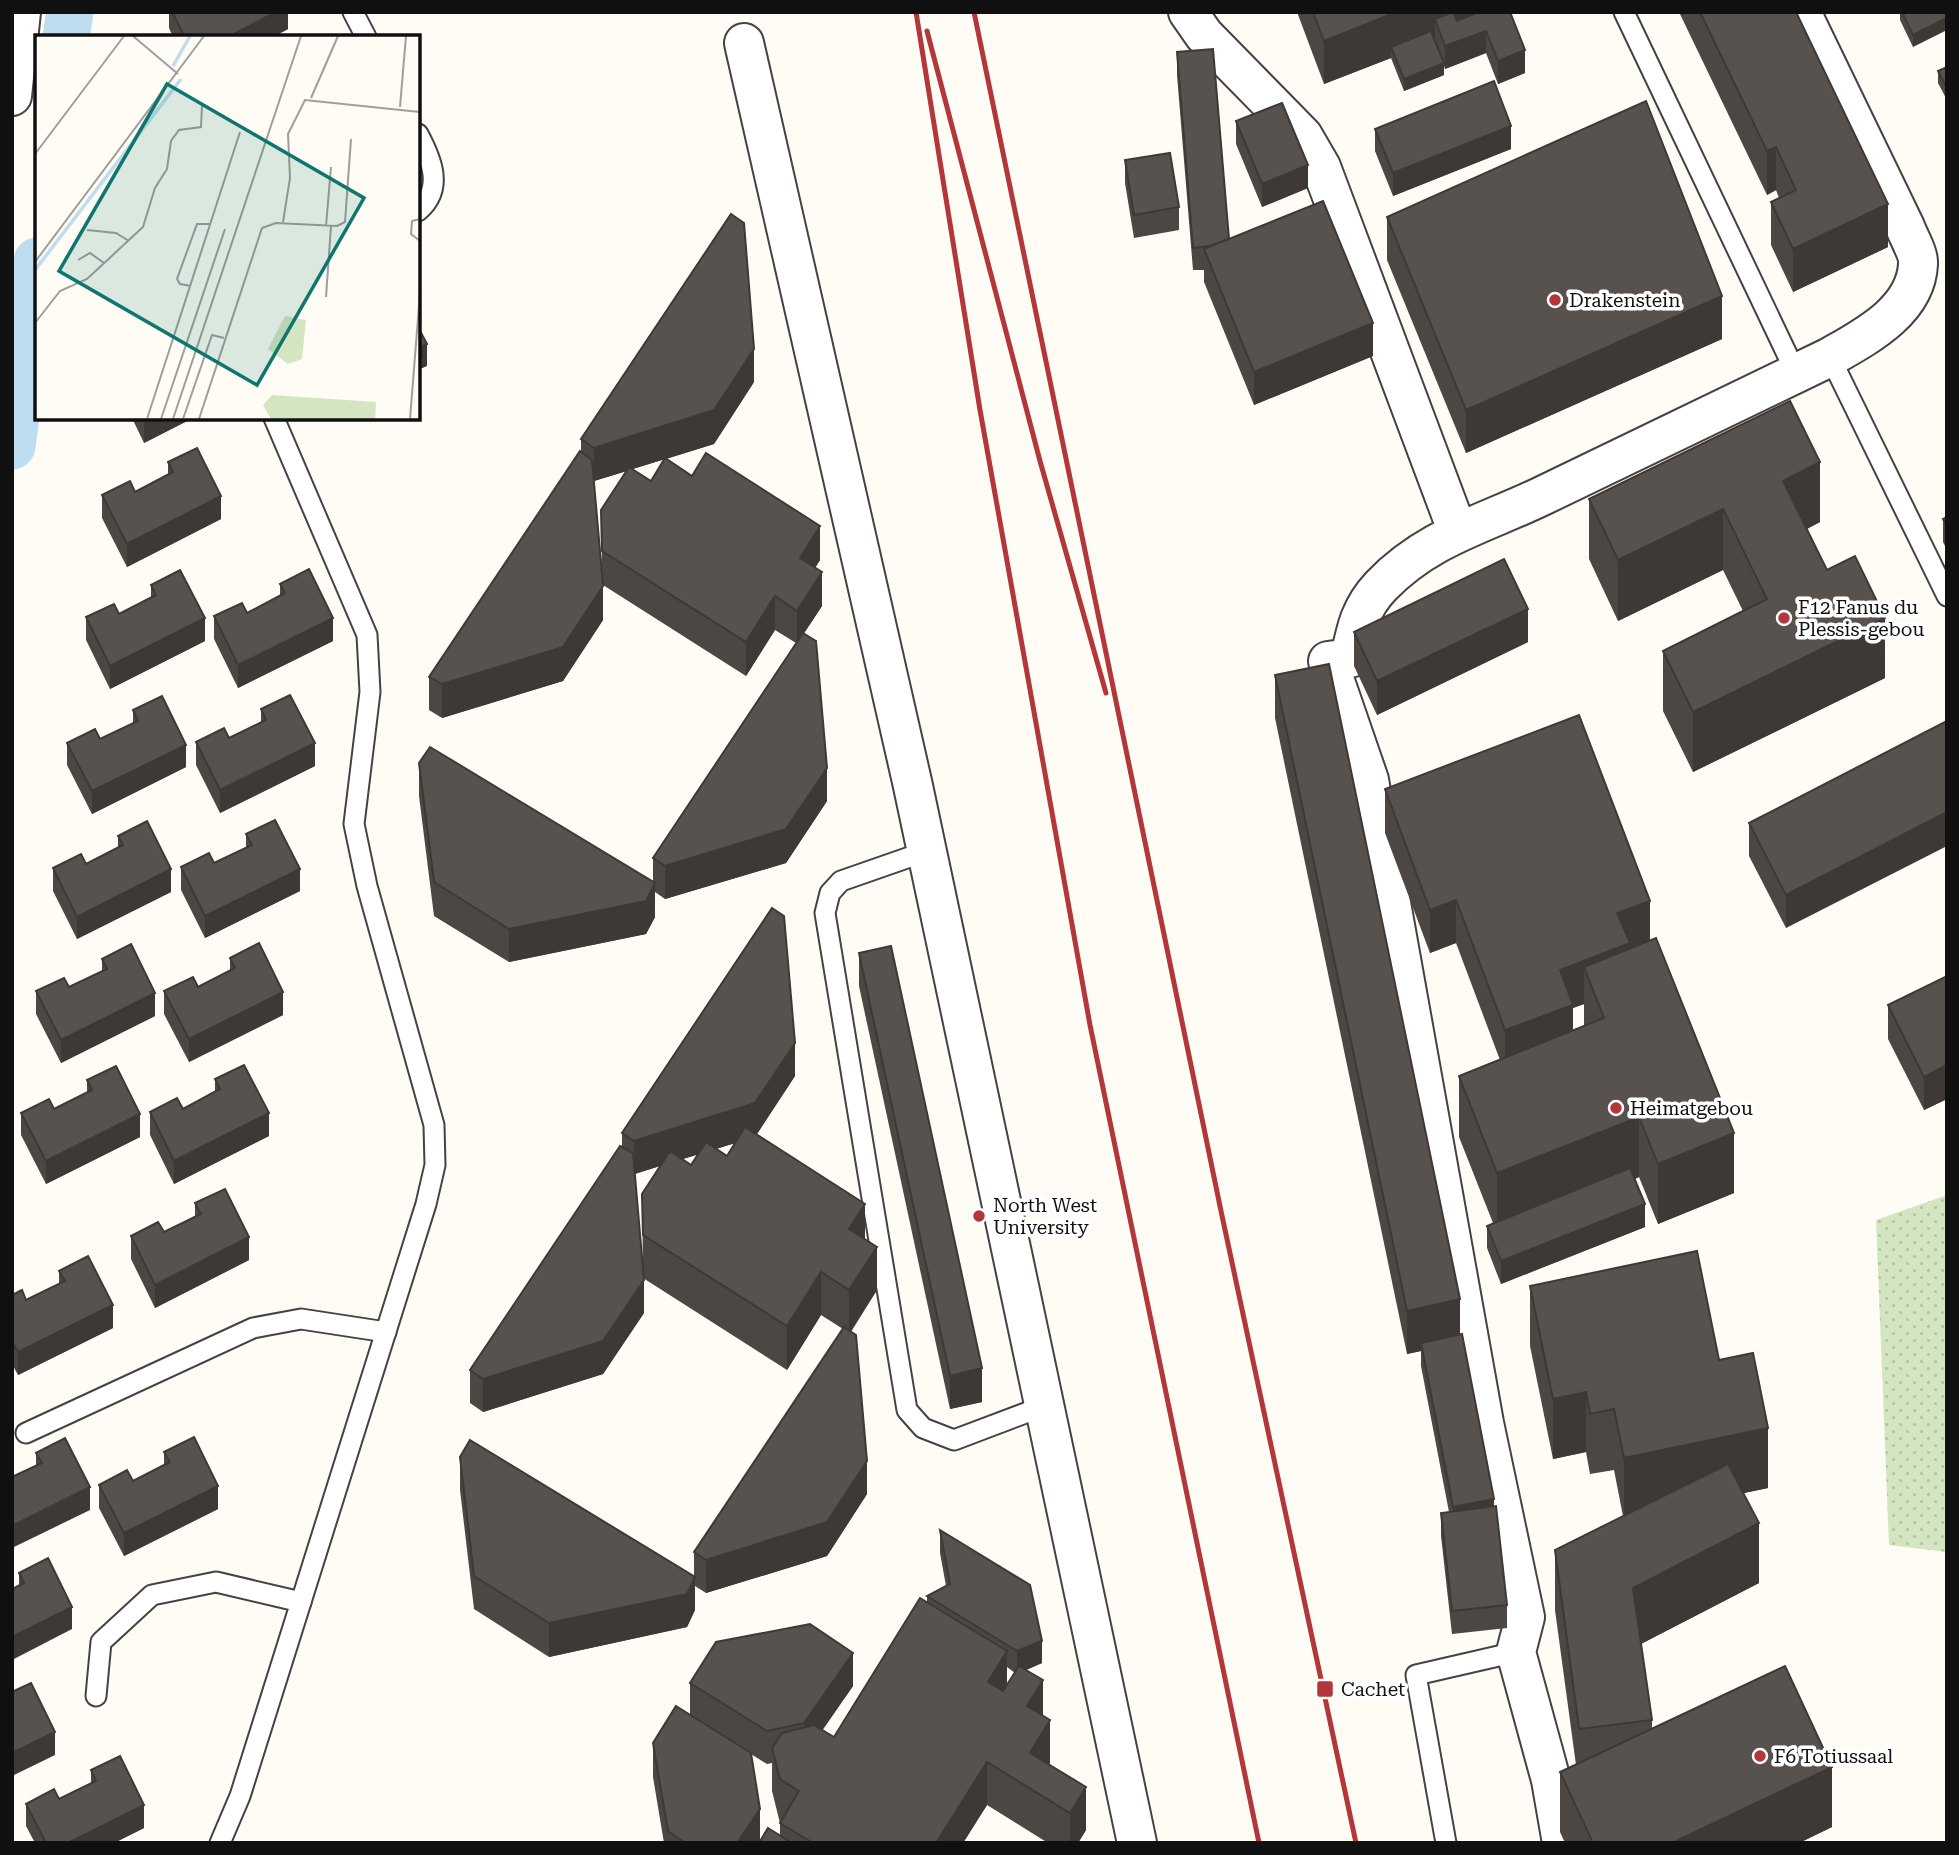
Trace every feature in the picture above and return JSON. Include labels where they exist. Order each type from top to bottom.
[{"type":"street","points":[[12,96],[21,12]]},
{"type":"street","points":[[1188,12],[1204,35],[1303,136],[1321,167],[1457,530]]},
{"type":"street","points":[[1562,1843],[1551,1780],[1516,1652],[1525,1617],[1484,1423],[1369,780],[1328,661],[1350,658],[1359,614],[1381,586],[1410,561],[1457,530],[1526,503],[1830,357],[1878,330],[1907,298],[1918,263],[1905,228],[1801,12]]},
{"type":"street","points":[[744,43],[927,851],[1137,1843]]},
{"type":"lane","points":[[353,12],[365,35]]},
{"type":"lane","points":[[1624,12],[1796,373]]},
{"type":"lane","points":[[420,139],[436,176],[428,202],[420,209]]},
{"type":"lane","points":[[1830,357],[1947,596]]},
{"type":"lane","points":[[220,1843],[240,1796],[302,1602],[435,1165],[434,1125],[366,886],[354,824],[370,692],[367,635],[275,420]]},
{"type":"lane","points":[[927,851],[841,881],[830,893],[825,913],[908,1410],[923,1428],[954,1440],[1044,1406]]},
{"type":"lane","points":[[26,1433],[253,1328],[301,1319],[386,1332]]},
{"type":"lane","points":[[96,1696],[101,1642],[152,1595],[216,1582],[302,1602]]},
{"type":"lane","points":[[1446,1843],[1416,1675],[1516,1652]]},
{"type":"green space","points":[[1947,1195],[1947,1552],[1889,1545],[1876,1220]]},
{"type":"building","points":[[172,12],[276,12],[232,35],[184,35]]},
{"type":"building","points":[[1313,12],[1397,12],[1324,41]]},
{"type":"building","points":[[1453,12],[1457,21],[1479,12],[1510,12],[1525,50],[1498,61],[1486,31],[1445,46],[1435,19]]},
{"type":"building","points":[[1700,12],[1796,12],[1888,204],[1793,249],[1771,202],[1796,190],[1776,147],[1767,151]]},
{"type":"building","points":[[1902,12],[1947,12],[1947,18],[1913,35]]},
{"type":"building","points":[[1431,31],[1444,63],[1404,79],[1391,47]]},
{"type":"building","points":[[1213,49],[1229,239],[1210,246],[1193,248],[1177,52]]},
{"type":"building","points":[[1947,67],[1947,88],[1938,71]]},
{"type":"building","points":[[1494,81],[1511,126],[1393,173],[1375,129]]},
{"type":"building","name":"Drakenstein","points":[[1646,101],[1722,296],[1466,410],[1387,217]]},
{"type":"building","points":[[1282,103],[1308,165],[1262,184],[1236,121]]},
{"type":"building","points":[[1170,153],[1179,207],[1134,215],[1125,160]]},
{"type":"building","points":[[1323,201],[1373,323],[1254,372],[1204,249]]},
{"type":"building","points":[[731,214],[744,223],[754,349],[714,410],[594,448],[581,439]]},
{"type":"building","points":[[420,331],[427,344],[420,347]]},
{"type":"building","points":[[1790,401],[1820,462],[1783,481],[1827,570],[1855,556],[1885,618],[1693,712],[1663,651],[1767,599],[1723,509],[1618,560],[1589,499]]},
{"type":"building","points":[[197,448],[221,496],[127,544],[102,495],[130,481],[135,492],[173,472],[168,462]]},
{"type":"building","points":[[580,451],[592,460],[603,586],[563,647],[442,684],[429,677]]},
{"type":"building","points":[[706,453],[820,526],[800,558],[822,572],[797,611],[775,596],[746,642],[602,551],[601,510],[629,467],[651,481],[665,458],[692,476]]},
{"type":"building","points":[[1504,559],[1528,609],[1377,681],[1354,632]]},
{"type":"building","points":[[309,569],[333,618],[238,665],[214,616],[242,603],[247,613],[285,593],[280,584]]},
{"type":"building","points":[[180,570],[205,618],[110,666],[86,617],[114,604],[119,614],[156,595],[151,585]]},
{"type":"building","points":[[803,633],[816,641],[827,768],[786,829],[665,866],[653,858]]},
{"type":"building","points":[[1329,664],[1460,1299],[1407,1311],[1275,675]]},
{"type":"building","points":[[290,695],[315,743],[220,790],[196,742],[224,728],[229,738],[266,720],[261,709]]},
{"type":"building","points":[[162,696],[186,745],[92,791],[67,743],[95,729],[100,739],[138,721],[133,710]]},
{"type":"building","points":[[1579,715],[1650,901],[1617,913],[1630,943],[1560,970],[1573,1005],[1505,1030],[1456,900],[1430,910],[1385,789]]},
{"type":"building","points":[[1947,721],[1947,812],[1786,895],[1749,823]]},
{"type":"building","points":[[430,747],[655,883],[646,901],[509,929],[434,882],[419,763]]},
{"type":"building","points":[[275,820],[300,869],[205,916],[181,867],[209,853],[214,863],[252,845],[246,834]]},
{"type":"building","points":[[147,821],[171,869],[77,917],[53,868],[81,854],[86,864],[123,845],[118,836]]},
{"type":"building","points":[[772,908],[784,916],[795,1043],[755,1103],[634,1141],[622,1133]]},
{"type":"building","points":[[1656,938],[1734,1133],[1658,1164],[1639,1117],[1497,1173],[1459,1076],[1604,1018],[1584,967]]},
{"type":"building","points":[[259,943],[283,992],[189,1039],[164,991],[193,977],[198,987],[235,968],[230,958]]},
{"type":"building","points":[[131,944],[155,993],[61,1040],[36,991],[64,978],[69,987],[107,969],[102,959]]},
{"type":"building","points":[[891,946],[982,1368],[950,1376],[859,953]]},
{"type":"building","points":[[1947,976],[1947,1065],[1924,1077],[1888,1005]]},
{"type":"building","points":[[244,1065],[269,1113],[174,1161],[150,1112],[177,1098],[183,1109],[220,1089],[215,1079]]},
{"type":"building","points":[[116,1066],[140,1114],[46,1161],[21,1113],[49,1099],[54,1109],[92,1090],[87,1080]]},
{"type":"building","points":[[745,1127],[865,1204],[849,1229],[877,1247],[849,1290],[821,1272],[787,1326],[643,1235],[642,1194],[670,1151],[691,1165],[706,1142],[727,1156]]},
{"type":"building","points":[[620,1146],[633,1153],[644,1280],[603,1341],[483,1379],[470,1370]]},
{"type":"building","points":[[1630,1168],[1645,1204],[1501,1261],[1487,1226]]},
{"type":"building","points":[[225,1189],[249,1237],[155,1285],[131,1236],[158,1222],[164,1232],[201,1214],[195,1203]]},
{"type":"building","points":[[1697,1251],[1719,1360],[1753,1353],[1768,1428],[1624,1458],[1614,1409],[1590,1414],[1586,1392],[1553,1399],[1530,1286]]},
{"type":"building","points":[[88,1256],[113,1305],[18,1352],[12,1341],[12,1295],[22,1290],[26,1300],[65,1281],[59,1271]]},
{"type":"building","points":[[844,1327],[856,1335],[867,1461],[827,1522],[706,1560],[694,1552]]},
{"type":"building","points":[[1462,1334],[1494,1499],[1453,1507],[1421,1343]]},
{"type":"building","points":[[194,1437],[218,1486],[124,1533],[99,1485],[127,1470],[133,1481],[170,1462],[164,1452]]},
{"type":"building","points":[[65,1438],[90,1487],[12,1526],[12,1477],[42,1463],[36,1453]]},
{"type":"building","points":[[470,1440],[695,1577],[687,1594],[549,1623],[474,1576],[460,1457]]},
{"type":"building","points":[[1728,1464],[1759,1523],[1633,1588],[1652,1720],[1579,1729],[1555,1550]]},
{"type":"building","points":[[1496,1506],[1507,1605],[1452,1611],[1441,1513]]},
{"type":"building","points":[[940,1530],[1030,1585],[1042,1641],[1017,1651],[927,1596],[950,1584]]},
{"type":"building","points":[[48,1558],[72,1607],[12,1637],[12,1589],[24,1583],[19,1573]]},
{"type":"building","points":[[920,1598],[1007,1651],[988,1682],[1003,1691],[1019,1666],[1043,1680],[1027,1706],[1050,1720],[1030,1753],[1086,1787],[1070,1813],[987,1762],[936,1843],[813,1843],[780,1823],[799,1791],[780,1779],[772,1748],[782,1733],[814,1725],[834,1737]]},
{"type":"building","points":[[810,1624],[853,1653],[804,1723],[767,1731],[690,1683],[716,1642]]},
{"type":"building","points":[[1785,1666],[1832,1767],[1672,1843],[1593,1843],[1560,1772]]},
{"type":"building","points":[[31,1683],[55,1732],[12,1753],[12,1692]]},
{"type":"building","points":[[676,1706],[751,1753],[760,1809],[737,1843],[685,1843],[668,1831],[653,1743]]},
{"type":"building","points":[[120,1756],[144,1805],[68,1843],[46,1843],[26,1804],[54,1789],[59,1799],[96,1781],[91,1770]]},
{"type":"building","points":[[768,1828],[792,1843],[759,1843]]},
{"type":"waterway","points":[[66,35],[70,12]]},
{"type":"waterway","points":[[12,446],[35,276]]},
{"type":"railway","points":[[916,12],[980,410],[1090,1025],[1259,1843]]},
{"type":"railway","points":[[974,12],[1221,1211],[1356,1843]]},
{"type":"railway","points":[[927,31],[1040,461],[1106,693]]},
{"type":"place","name":"Drakenstein","points":[[1555,300]]},
{"type":"place","name":"F12 Fanus du Plessis-gebou","points":[[1784,618]]},
{"type":"place","name":"Heimatgebou","points":[[1616,1108]]},
{"type":"place","name":"North West University","points":[[979,1216]]},
{"type":"place","name":"Cachet","points":[[1325,1689]]},
{"type":"place","name":"F6 Totiussaal","points":[[1760,1756]]}]
